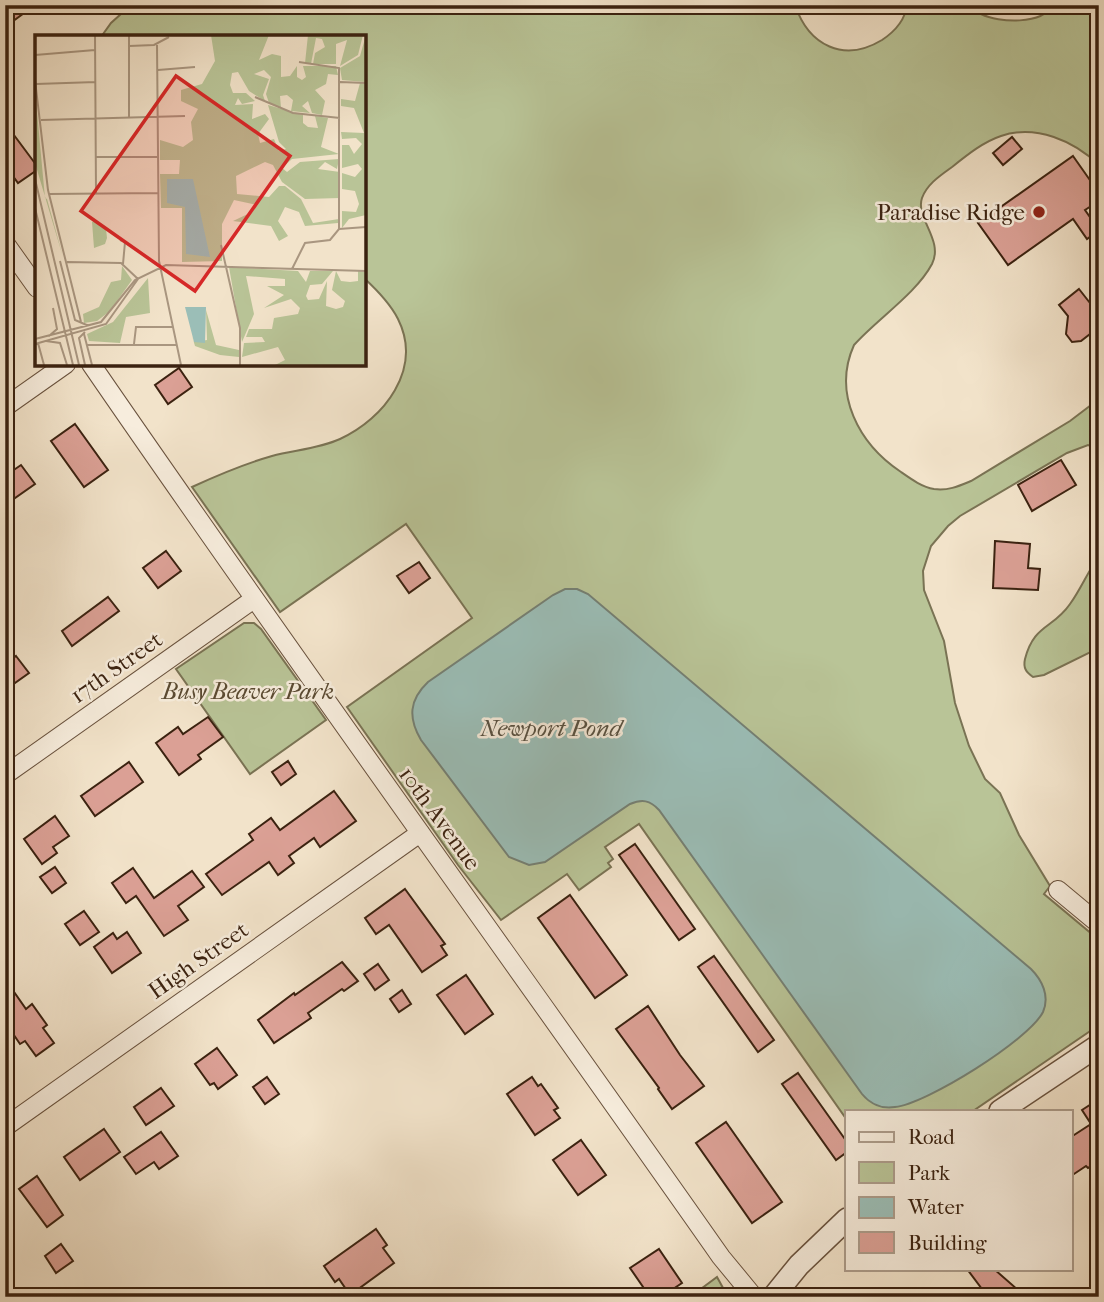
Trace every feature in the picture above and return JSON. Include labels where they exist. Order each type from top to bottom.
[{"type":"street","points":[[5,243],[35,285]]},
{"type":"street","points":[[5,407],[63,366]]},
{"type":"street","name":"10th Avenue","points":[[92,366],[254,599],[721,1257],[754,1297]]},
{"type":"street","name":"17th Street","points":[[5,775],[254,599]]},
{"type":"street","name":"High Street","points":[[8,1118],[420,833]]},
{"type":"street","points":[[1058,890],[1099,924]]},
{"type":"street","points":[[1002,1110],[1099,1045]]},
{"type":"street","points":[[773,1297],[799,1265],[845,1221]]},
{"type":"green space","points":[[131,5],[795,5],[809,31],[819,40],[841,50],[854,50],[868,47],[891,33],[901,21],[907,5],[968,5],[989,17],[1020,20],[1040,16],[1053,5],[1099,5],[1099,74],[1096,96],[1099,108],[1099,165],[1078,149],[1054,137],[1028,132],[1014,133],[982,145],[935,180],[924,193],[921,206],[935,246],[932,264],[916,286],[854,345],[846,382],[853,416],[873,447],[886,461],[913,480],[934,489],[953,488],[971,481],[1070,421],[1099,399],[1099,449],[1088,445],[1067,453],[960,516],[931,546],[923,571],[924,590],[944,641],[955,703],[969,746],[985,779],[1000,793],[1019,835],[1050,886],[1044,894],[1099,940],[1099,1025],[974,1110],[845,1110],[845,1117],[639,824],[605,847],[613,859],[608,863],[611,867],[579,890],[567,874],[501,920],[458,865],[347,707],[472,618],[406,524],[280,612],[192,487],[262,459],[340,439],[371,419],[395,390],[402,374],[406,356],[398,319],[387,302],[366,280],[366,35],[102,35]]},
{"type":"green space","points":[[1099,556],[1099,648],[1044,675],[1033,677],[1024,665],[1033,639],[1064,612]]},
{"type":"green space","name":"Busy Beaver Park","points":[[244,623],[254,623],[261,629],[326,720],[250,774],[176,669]]},
{"type":"green space","points":[[717,1277],[728,1297],[690,1297]]},
{"type":"water","name":"Newport Pond","points":[[565,589],[577,589],[588,594],[1031,969],[1041,983],[1046,1000],[1043,1012],[1034,1024],[998,1054],[952,1083],[910,1103],[895,1107],[881,1106],[865,1098],[659,810],[652,804],[638,801],[630,804],[545,862],[529,865],[509,857],[421,740],[412,717],[414,702],[428,682],[553,595]]},
{"type":"building","points":[[5,5],[35,5],[5,27]]},
{"type":"building","points":[[5,123],[35,163],[35,171],[18,183],[5,165]]},
{"type":"building","points":[[1012,137],[1022,149],[1003,165],[993,153]]},
{"type":"building","name":"Paradise Ridge","points":[[1073,156],[1099,193],[1099,201],[1085,210],[1099,230],[1087,239],[1073,219],[1008,265],[978,223]]},
{"type":"building","points":[[1079,289],[1090,303],[1093,301],[1099,309],[1099,327],[1081,341],[1072,342],[1066,334],[1068,316],[1059,305]]},
{"type":"building","points":[[179,368],[192,387],[168,404],[155,385]]},
{"type":"building","points":[[75,424],[108,470],[84,487],[51,441]]},
{"type":"building","points":[[1061,460],[1076,485],[1032,511],[1018,485]]},
{"type":"building","points":[[21,465],[35,484],[5,505],[5,476]]},
{"type":"building","points":[[995,541],[1030,544],[1028,568],[1040,569],[1038,590],[993,588]]},
{"type":"building","points":[[166,551],[181,571],[158,588],[143,568]]},
{"type":"building","points":[[419,562],[430,578],[409,593],[397,576]]},
{"type":"building","points":[[108,597],[119,611],[72,646],[62,631]]},
{"type":"building","points":[[16,656],[29,673],[5,690],[5,664]]},
{"type":"building","points":[[208,717],[223,737],[198,755],[201,759],[179,775],[156,743],[178,727],[183,734]]},
{"type":"building","points":[[288,761],[296,774],[281,785],[272,772]]},
{"type":"building","points":[[129,762],[143,782],[95,816],[81,796]]},
{"type":"building","points":[[334,791],[356,821],[320,847],[314,838],[289,856],[294,863],[278,875],[269,862],[222,895],[206,874],[253,840],[249,834],[271,818],[280,830]]},
{"type":"building","points":[[55,816],[69,836],[53,847],[57,853],[42,864],[24,839]]},
{"type":"building","points":[[635,844],[695,929],[679,940],[619,855]]},
{"type":"building","points":[[55,867],[66,883],[52,893],[40,877]]},
{"type":"building","points":[[133,868],[154,898],[192,871],[204,887],[178,906],[188,920],[164,936],[136,896],[126,903],[112,883]]},
{"type":"building","points":[[405,889],[445,944],[441,946],[447,955],[422,972],[389,925],[376,934],[365,918]]},
{"type":"building","points":[[570,895],[627,975],[595,998],[538,918]]},
{"type":"building","points":[[84,911],[99,932],[80,945],[65,924]]},
{"type":"building","points":[[127,932],[141,953],[112,973],[94,947],[113,933],[117,939]]},
{"type":"building","points":[[714,956],[774,1040],[758,1052],[698,967]]},
{"type":"building","points":[[342,962],[358,981],[308,1013],[311,1018],[274,1043],[258,1020]]},
{"type":"building","points":[[378,964],[389,980],[375,990],[364,974]]},
{"type":"building","points":[[466,975],[493,1014],[465,1034],[437,995]]},
{"type":"building","points":[[5,979],[26,1009],[32,1004],[47,1025],[43,1028],[54,1043],[36,1056],[25,1041],[20,1044],[5,1022]]},
{"type":"building","points":[[402,990],[411,1004],[399,1012],[390,999]]},
{"type":"building","points":[[648,1006],[704,1086],[672,1109],[616,1029]]},
{"type":"building","points":[[217,1048],[237,1075],[218,1089],[214,1083],[210,1085],[195,1064]]},
{"type":"building","points":[[798,1073],[845,1139],[845,1153],[836,1160],[782,1084]]},
{"type":"building","points":[[267,1077],[279,1094],[265,1104],[253,1087]]},
{"type":"building","points":[[532,1077],[538,1086],[541,1084],[558,1108],[554,1110],[560,1118],[535,1135],[507,1094]]},
{"type":"building","points":[[161,1088],[174,1106],[146,1125],[134,1107]]},
{"type":"building","points":[[1099,1099],[1099,1162],[1088,1168],[1086,1166],[1072,1175],[1072,1136],[1091,1124],[1082,1110]]},
{"type":"building","points":[[726,1122],[782,1202],[752,1223],[696,1143]]},
{"type":"building","points":[[104,1129],[120,1152],[80,1180],[64,1157]]},
{"type":"building","points":[[161,1132],[178,1156],[159,1169],[154,1162],[136,1174],[124,1157]]},
{"type":"building","points":[[581,1140],[606,1175],[578,1195],[553,1160]]},
{"type":"building","points":[[37,1176],[63,1215],[47,1227],[19,1189]]},
{"type":"building","points":[[376,1229],[387,1245],[383,1248],[394,1263],[350,1295],[339,1279],[335,1282],[324,1266]]},
{"type":"building","points":[[61,1244],[73,1261],[56,1273],[45,1256]]},
{"type":"building","points":[[659,1249],[682,1283],[661,1297],[650,1297],[630,1268]]},
{"type":"building","points":[[968,1270],[995,1270],[1026,1297],[988,1297]]},
{"type":"place","name":"Paradise Ridge","points":[[1039,212]]}]
